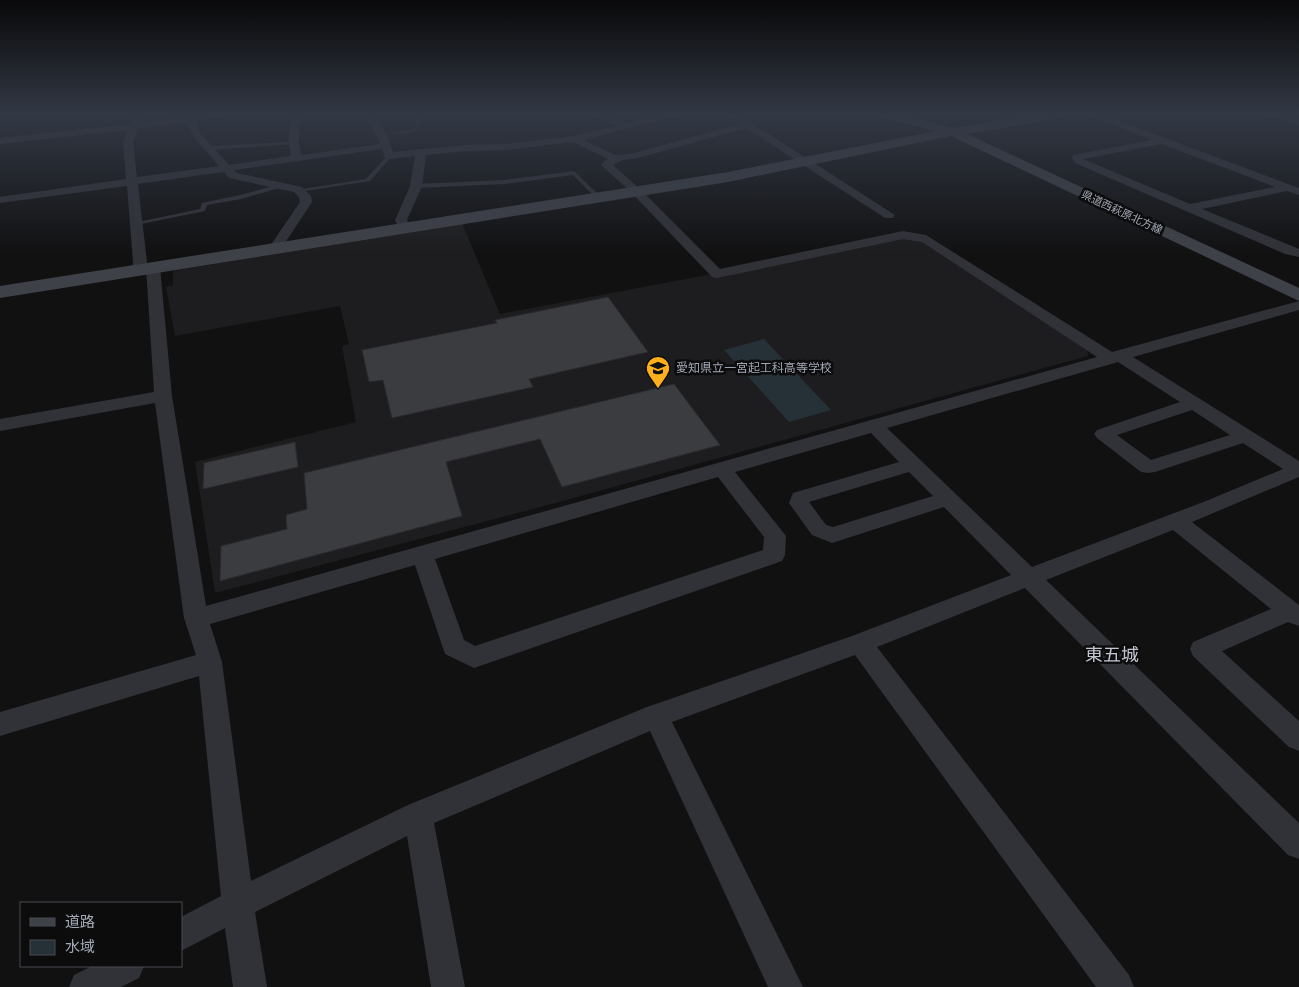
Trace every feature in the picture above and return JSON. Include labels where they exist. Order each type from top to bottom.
[{"type":"street","points":[[129,161],[140,262],[146,269],[196,618],[210,662],[238,904],[250,987]]},
{"type":"street","points":[[220,161],[233,176],[299,190],[305,196],[306,202],[274,249]]},
{"type":"street","points":[[0,200],[276,161]]},
{"type":"street","points":[[404,228],[401,220],[416,186],[420,161]]},
{"type":"street","points":[[612,161],[606,164],[717,274],[904,235],[926,239],[1114,356],[1194,403],[1299,470]]},
{"type":"street","points":[[0,292],[728,177],[810,161]]},
{"type":"street","name":"県道西萩原北方線","points":[[1014,161],[1299,295]]},
{"type":"street","points":[[1079,161],[1290,251],[1299,253]]},
{"type":"street","points":[[1215,161],[1299,192]]},
{"type":"street","points":[[805,162],[889,215]]},
{"type":"street","points":[[1189,208],[1286,188]]},
{"type":"street","points":[[196,618],[1299,305]]},
{"type":"street","points":[[0,425],[163,396]]},
{"type":"street","points":[[1194,403],[1103,434],[1148,467],[1246,436]]},
{"type":"street","points":[[873,425],[1299,844]]},
{"type":"street","points":[[913,464],[800,498],[799,503],[820,530],[832,535],[948,498]]},
{"type":"street","points":[[422,554],[454,647],[474,657],[774,555],[775,536],[722,469]]},
{"type":"street","points":[[182,935],[238,904],[418,815],[656,716],[860,643],[1030,578],[1299,470]]},
{"type":"street","points":[[1176,520],[1295,614]]},
{"type":"street","points":[[1295,614],[1202,649],[1299,738]]},
{"type":"street","points":[[860,643],[1117,987]]},
{"type":"street","points":[[0,724],[210,662]]},
{"type":"street","points":[[656,716],[786,987]]},
{"type":"street","points":[[418,815],[448,987]]},
{"type":"street","points":[[86,987],[125,967]]},
{"type":"lane","points":[[299,190],[368,180],[380,161]]},
{"type":"lane","points":[[416,186],[505,182],[574,172],[598,197]]},
{"type":"lane","points":[[136,223],[203,210],[204,204],[241,197],[281,186]]},
{"type":"shaded area","name":"愛知県立一宮起工科高等学校","points":[[462,223],[500,314],[904,238],[922,242],[1087,348],[1088,356],[548,505],[215,593],[195,462],[356,422],[342,346],[349,344],[340,306],[175,336],[166,287],[173,285],[173,271]]},
{"type":"water","points":[[764,339],[831,410],[789,422],[724,350]]},
{"type":"building","points":[[608,297],[648,352],[529,379],[533,387],[392,418],[383,380],[369,382],[362,350],[497,323],[495,320]]},
{"type":"building","points":[[674,384],[720,445],[562,487],[540,439],[446,462],[462,516],[220,581],[221,546],[287,529],[286,515],[307,509],[304,473]]},
{"type":"building","points":[[295,442],[298,467],[203,489],[204,463]]},
{"type":"place","name":"愛知県立一宮起工科高等学校","points":[[658,389]]},
{"type":"district","name":"東五城","points":[[1112,655]]}]
